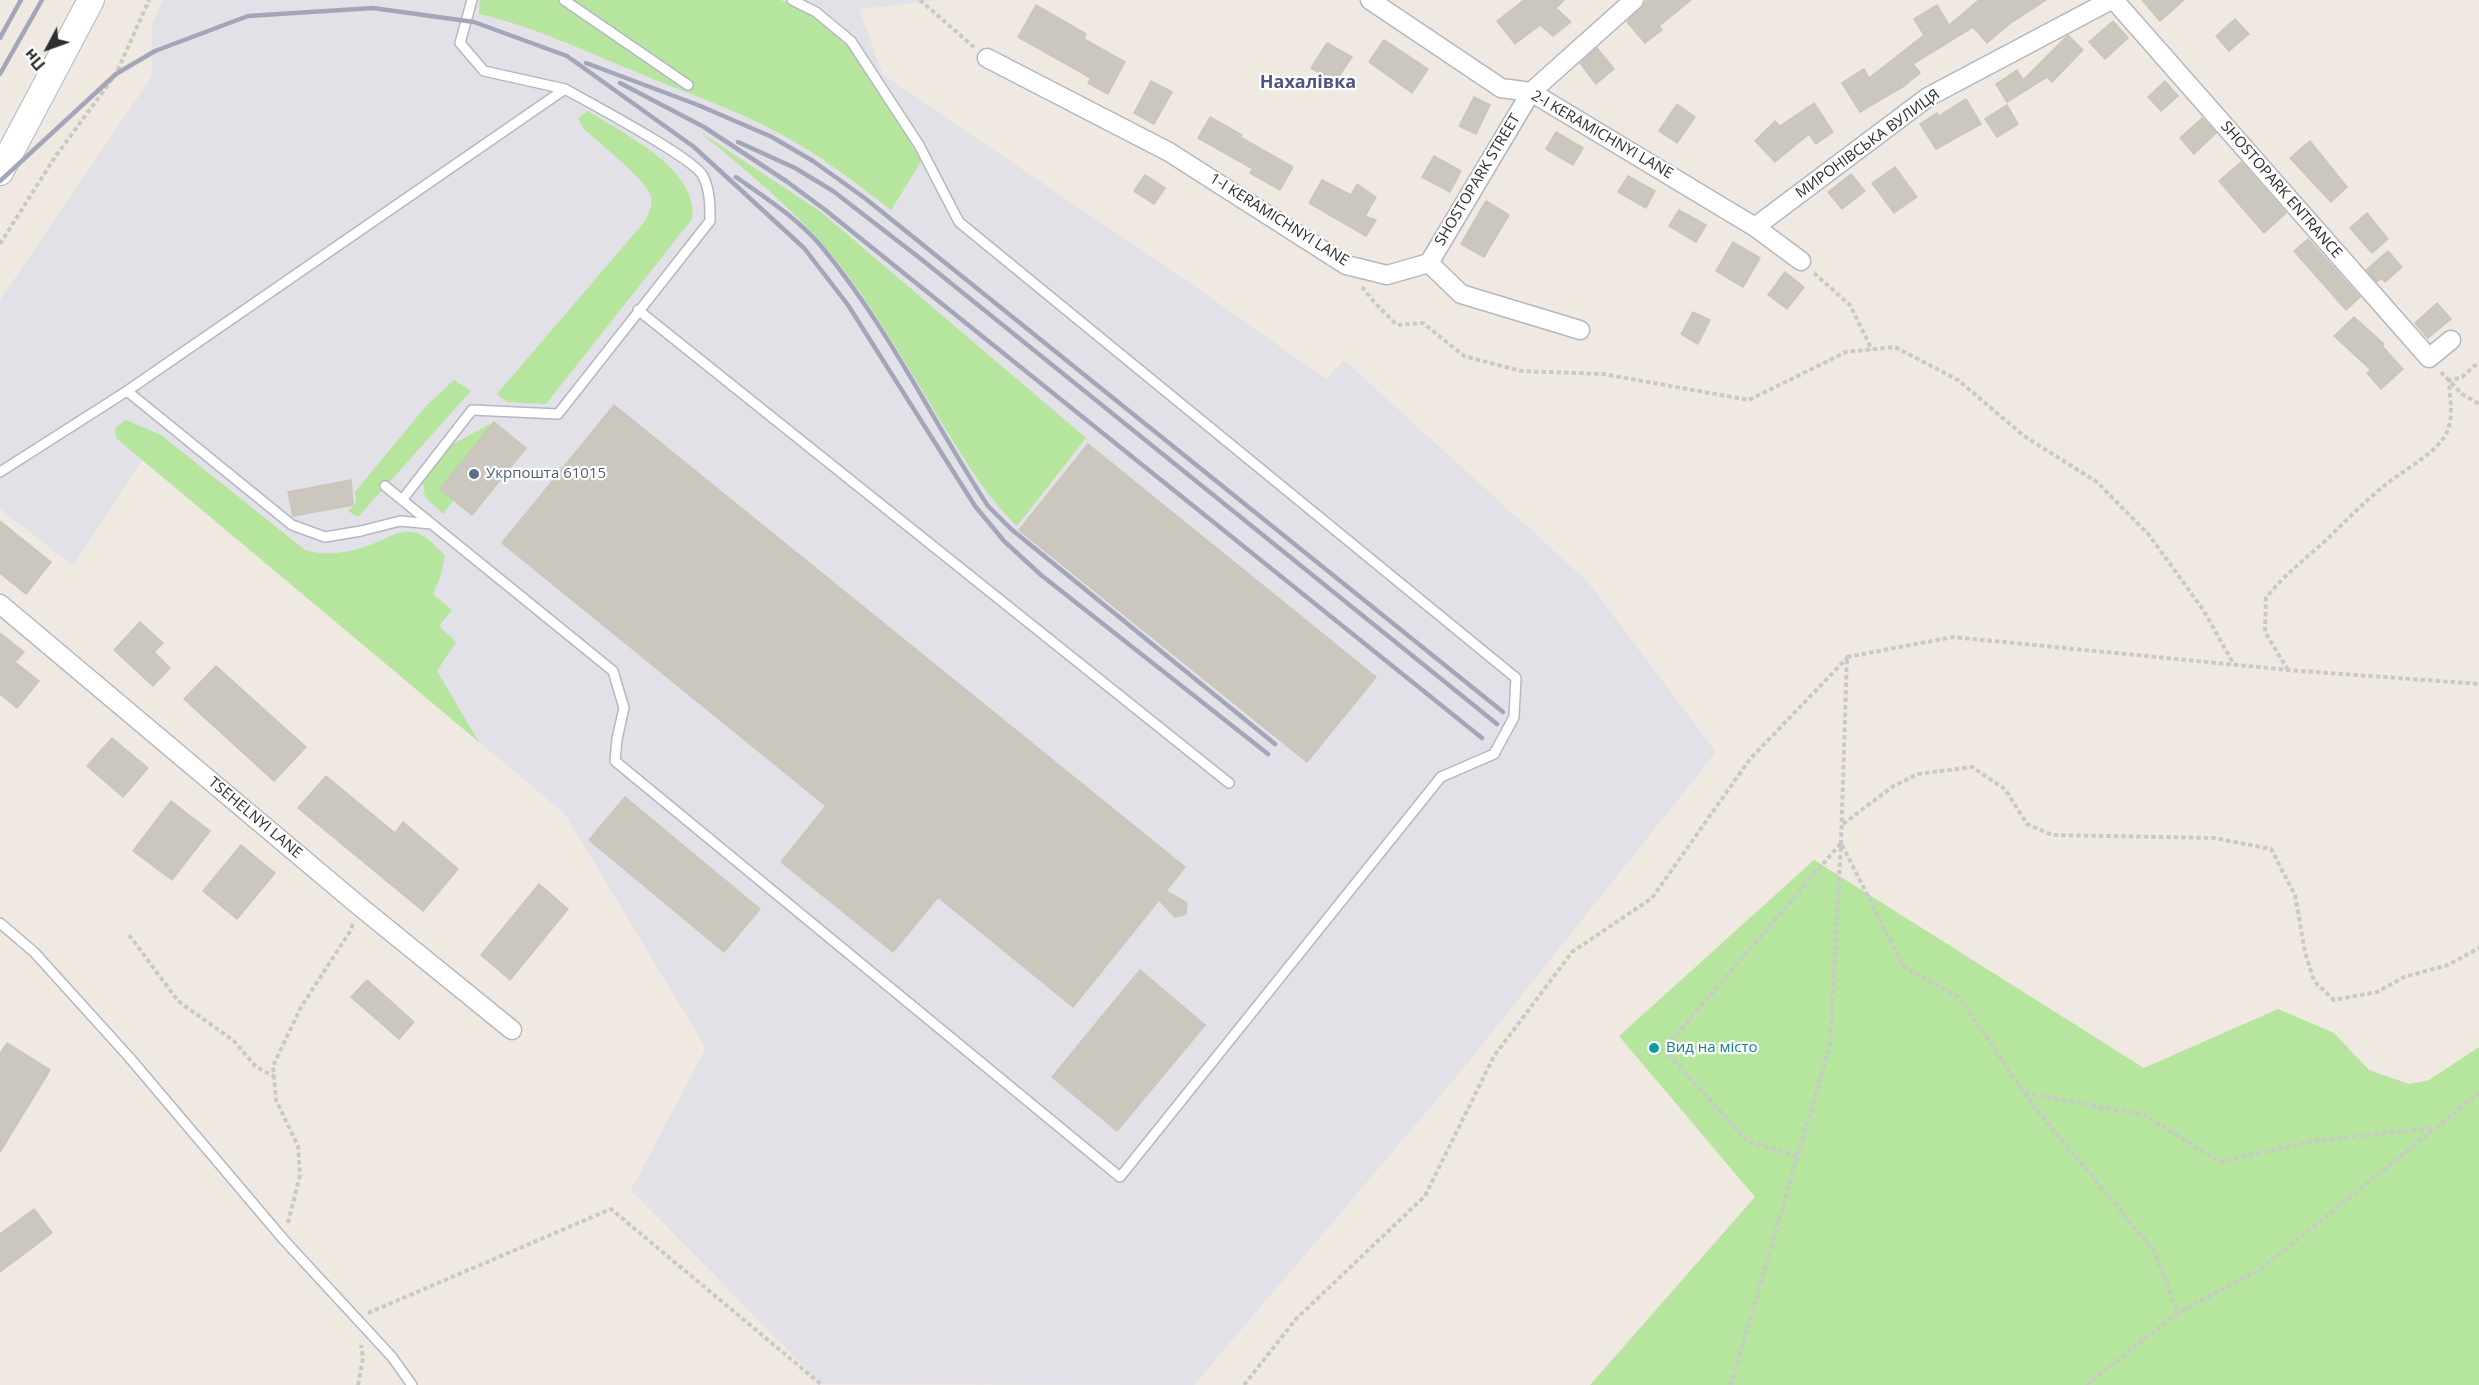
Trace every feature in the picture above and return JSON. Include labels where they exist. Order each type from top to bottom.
[{"type":"street","points":[[0,172],[91,0]]},
{"type":"street","name":"2-I KERAMICHNYI LANE","points":[[1370,0],[1501,88],[1531,92],[1755,227],[1801,261]]},
{"type":"street","name":"SHOSTOPARK STREET","points":[[1429,263],[1531,92],[1634,0]]},
{"type":"street","name":"МИРОНІВСЬКА ВУЛИЦЯ","points":[[1755,227],[1928,97],[2113,0]]},
{"type":"street","name":"SHOSTOPARK ENTRANCE","points":[[2113,0],[2429,358]]},
{"type":"street","name":"1-I KERAMICHNYI LANE","points":[[987,58],[1169,152],[1346,265],[1387,274],[1429,263]]},
{"type":"street","points":[[1429,263],[1461,294],[1580,330]]},
{"type":"street","points":[[2429,358],[2451,340]]},
{"type":"street","name":"TSEHELNYI LANE","points":[[0,604],[512,1030]]},
{"type":"lane","points":[[402,500],[472,410],[558,414],[638,309],[710,221],[710,197],[702,173],[680,156],[565,89],[484,70],[460,43],[472,0]]},
{"type":"lane","points":[[564,0],[688,85]]},
{"type":"lane","points":[[386,486],[613,671],[624,708],[615,761],[1120,1177],[1442,777],[1494,754],[1514,717],[1516,678],[959,222],[919,145],[851,41],[816,12],[792,0]]},
{"type":"lane","points":[[0,472],[127,391],[565,89]]},
{"type":"lane","points":[[638,309],[1230,783]]},
{"type":"lane","points":[[127,391],[292,525],[325,537],[361,531],[400,520],[433,525]]},
{"type":"lane","points":[[0,923],[34,952],[129,1057],[284,1240],[392,1357],[412,1385]]},
{"type":"path","points":[[0,244],[55,157],[116,74],[149,0]]},
{"type":"path","points":[[920,0],[987,58]]},
{"type":"path","points":[[1801,261],[1850,305],[1872,350]]},
{"type":"path","points":[[1346,265],[1374,302],[1397,326],[1423,323],[1464,356],[1521,370],[1603,374],[1749,400],[1846,352],[1894,347],[1958,380],[2024,435],[2097,482],[2149,534],[2204,610],[2234,663]]},
{"type":"path","points":[[2429,358],[2462,394],[2479,404]]},
{"type":"path","points":[[2449,381],[2462,377],[2479,362]]},
{"type":"path","points":[[2288,670],[2265,632],[2266,598],[2296,564],[2323,542],[2352,513],[2387,483],[2424,457],[2444,438],[2451,417],[2449,381]]},
{"type":"path","points":[[1244,1385],[1296,1319],[1425,1196],[1494,1056],[1572,952],[1652,898],[1750,759],[1847,657],[1953,636],[2288,670],[2479,684]]},
{"type":"path","points":[[1731,1385],[1830,1044],[1842,824],[1847,657]]},
{"type":"path","points":[[1842,824],[1892,787],[1918,774],[1972,767],[2006,789],[2027,824],[2052,835],[2214,838],[2271,849],[2295,895],[2305,952],[2314,981],[2334,1000],[2377,992],[2404,977],[2448,965],[2479,948]]},
{"type":"path","points":[[1841,843],[1904,967],[1960,998],[2024,1093],[2154,1251],[2178,1313]]},
{"type":"path","points":[[1797,1156],[1747,1141],[1664,1049],[1841,843]]},
{"type":"path","points":[[284,1240],[300,1175],[298,1146],[276,1100],[273,1066],[302,1007],[351,930],[358,904]]},
{"type":"path","points":[[129,935],[178,1001],[234,1041],[256,1067],[274,1076]]},
{"type":"path","points":[[2024,1093],[2144,1115],[2220,1162],[2312,1141],[2434,1128]]},
{"type":"path","points":[[2086,1385],[2178,1313],[2261,1269],[2479,1093]]},
{"type":"path","points":[[358,1385],[363,1358],[355,1318],[611,1209],[822,1385]]},
{"type":"shaded area","points":[[163,0],[943,0],[859,9],[883,75],[1187,281],[1326,379],[1344,360],[1587,581],[1716,752],[1458,1075],[1194,1385],[821,1384],[631,1190],[706,1048],[564,813],[142,460],[73,566],[0,509],[0,300],[152,76],[152,24]]},
{"type":"green space","points":[[480,0],[781,0],[826,25],[854,53],[879,89],[921,162],[891,210],[820,158],[775,131],[725,108],[561,41],[500,19],[479,14]]},
{"type":"green space","points":[[588,111],[638,142],[672,169],[684,185],[691,201],[692,219],[546,404],[507,402],[497,394],[645,221],[650,208],[650,194],[638,178],[583,128],[578,118]]},
{"type":"green space","points":[[700,132],[821,212],[1086,438],[1017,526],[993,500],[973,472],[885,329],[835,259],[781,202]]},
{"type":"green space","points":[[454,380],[471,391],[358,517],[348,511],[356,502],[355,492],[426,406]]},
{"type":"green space","points":[[126,420],[161,435],[305,550],[322,553],[350,551],[403,532],[417,533],[435,545],[445,556],[440,578],[433,594],[452,610],[439,626],[456,642],[437,671],[479,742],[116,438],[115,428]]},
{"type":"green space","points":[[494,422],[441,488],[454,500],[443,514],[425,497],[423,481],[453,444]]},
{"type":"green space","points":[[1814,860],[2144,1068],[2278,1009],[2334,1033],[2369,1070],[2409,1084],[2429,1080],[2479,1047],[2479,1385],[1590,1385],[1755,1197],[1619,1036]]},
{"type":"building","points":[[1524,0],[1564,0],[1556,8],[1571,22],[1553,36],[1540,25],[1515,44],[1497,21]]},
{"type":"building","points":[[1647,0],[1691,0],[1659,26],[1662,30],[1645,43],[1627,22]]},
{"type":"building","points":[[1979,0],[2046,0],[2012,22],[1987,43],[1973,27],[1913,64],[1920,73],[1904,86],[1860,112],[1842,83],[1864,69],[1869,78],[1924,35],[1914,19],[1937,5],[1949,25]]},
{"type":"building","points":[[2142,0],[2184,0],[2160,21]]},
{"type":"building","points":[[1036,5],[1086,34],[1084,39],[1125,62],[1108,94],[1088,83],[1091,78],[1018,37]]},
{"type":"building","points":[[2235,19],[2249,34],[2229,51],[2216,36]]},
{"type":"building","points":[[2113,21],[2128,38],[2105,59],[2089,42]]},
{"type":"building","points":[[2068,35],[2083,50],[2052,82],[2047,77],[2007,102],[1996,84],[2017,70],[2023,80]]},
{"type":"building","points":[[1384,40],[1428,69],[1412,93],[1369,62]]},
{"type":"building","points":[[1327,43],[1352,57],[1335,82],[1311,68]]},
{"type":"building","points":[[1597,48],[1614,69],[1596,84],[1580,63]]},
{"type":"building","points":[[1151,81],[1172,92],[1154,124],[1134,113]]},
{"type":"building","points":[[2165,81],[2178,96],[2161,111],[2148,97]]},
{"type":"building","points":[[1474,97],[1490,105],[1476,134],[1459,126]]},
{"type":"building","points":[[1966,99],[1981,124],[1936,149],[1920,124],[1937,113],[1939,116]]},
{"type":"building","points":[[1814,103],[1833,132],[1816,144],[1809,134],[1775,162],[1755,141],[1775,121],[1780,126]]},
{"type":"building","points":[[1677,104],[1695,117],[1677,143],[1659,131]]},
{"type":"building","points":[[2007,105],[2018,124],[1997,137],[1985,119]]},
{"type":"building","points":[[1210,117],[1293,167],[1280,190],[1250,173],[1253,169],[1198,138]]},
{"type":"building","points":[[2202,118],[2216,133],[2194,154],[2180,138]]},
{"type":"building","points":[[1556,132],[1583,148],[1573,165],[1546,149]]},
{"type":"building","points":[[2310,141],[2347,187],[2331,202],[2290,158]]},
{"type":"building","points":[[1434,156],[1461,171],[1450,192],[1422,177]]},
{"type":"building","points":[[2241,162],[2286,213],[2264,233],[2219,181]]},
{"type":"building","points":[[1895,167],[1917,197],[1894,213],[1872,183]]},
{"type":"building","points":[[1851,174],[1865,191],[1842,209],[1828,192]]},
{"type":"building","points":[[1145,175],[1165,188],[1154,204],[1134,191]]},
{"type":"building","points":[[1628,176],[1655,191],[1646,208],[1618,192]]},
{"type":"building","points":[[1322,180],[1351,195],[1357,184],[1376,197],[1365,216],[1376,220],[1366,236],[1309,203]]},
{"type":"building","points":[[1486,201],[1509,215],[1484,257],[1461,244]]},
{"type":"building","points":[[1679,210],[1706,225],[1696,242],[1669,226]]},
{"type":"building","points":[[2367,213],[2388,239],[2372,253],[2350,228]]},
{"type":"building","points":[[2308,239],[2360,297],[2346,310],[2294,251]]},
{"type":"building","points":[[1733,242],[1760,258],[1743,287],[1716,271]]},
{"type":"building","points":[[2388,251],[2402,267],[2385,282],[2381,278],[2377,282],[2366,270]]},
{"type":"building","points":[[1785,272],[1804,287],[1787,309],[1768,295]]},
{"type":"building","points":[[2437,303],[2451,319],[2428,338],[2415,323]]},
{"type":"building","points":[[1693,312],[1710,320],[1698,344],[1681,334]]},
{"type":"building","points":[[2354,317],[2384,344],[2382,346],[2403,369],[2381,389],[2367,373],[2371,370],[2334,336]]},
{"type":"building","points":[[614,405],[1185,867],[1166,891],[1187,903],[1186,914],[1175,917],[1159,900],[1073,1007],[938,897],[893,952],[781,862],[826,806],[502,543]]},
{"type":"building","points":[[494,422],[526,448],[472,515],[440,489]]},
{"type":"building","points":[[1088,444],[1376,677],[1307,762],[1019,530]]},
{"type":"building","points":[[351,480],[353,505],[293,516],[288,492]]},
{"type":"building","points":[[0,521],[51,562],[26,594],[0,573]]},
{"type":"building","points":[[140,622],[163,643],[154,652],[170,668],[153,686],[114,650]]},
{"type":"building","points":[[0,633],[24,652],[15,662],[39,681],[17,708],[0,694]]},
{"type":"building","points":[[216,666],[306,747],[274,781],[184,699]]},
{"type":"building","points":[[112,738],[148,768],[123,797],[87,766]]},
{"type":"building","points":[[326,776],[395,833],[403,822],[458,869],[423,911],[298,808]]},
{"type":"building","points":[[625,797],[760,909],[724,952],[589,840]]},
{"type":"building","points":[[171,801],[210,831],[172,880],[133,851]]},
{"type":"building","points":[[241,845],[275,873],[237,919],[203,891]]},
{"type":"building","points":[[539,884],[568,909],[510,980],[481,955]]},
{"type":"building","points":[[1140,970],[1205,1025],[1117,1131],[1052,1077]]},
{"type":"building","points":[[367,980],[414,1022],[399,1039],[351,997]]},
{"type":"building","points":[[7,1043],[50,1070],[0,1152],[0,1054]]},
{"type":"building","points":[[34,1209],[52,1233],[0,1272],[0,1234]]},
{"type":"railway","points":[[0,38],[21,0]]},
{"type":"railway","points":[[0,74],[42,0]]},
{"type":"railway","points":[[0,181],[116,74],[155,51],[248,16],[373,8],[474,22],[567,56],[694,147],[804,248],[848,305],[975,506],[1004,541],[1041,575],[1268,754]]},
{"type":"railway","points":[[586,63],[698,105],[772,137],[813,161],[866,199],[1503,712]]},
{"type":"railway","points":[[620,83],[704,127],[824,209],[1482,738]]},
{"type":"railway","points":[[738,142],[795,168],[833,191],[921,259],[1497,724]]},
{"type":"railway","points":[[736,177],[802,226],[845,276],[888,340],[988,506],[1011,529],[1275,744]]},
{"type":"place","name":"Укрпошта 61015","points":[[474,474]]},
{"type":"place","name":"Вид на місто","points":[[1654,1048]]},
{"type":"district","name":"Нахалівка","points":[[1308,83]]}]
